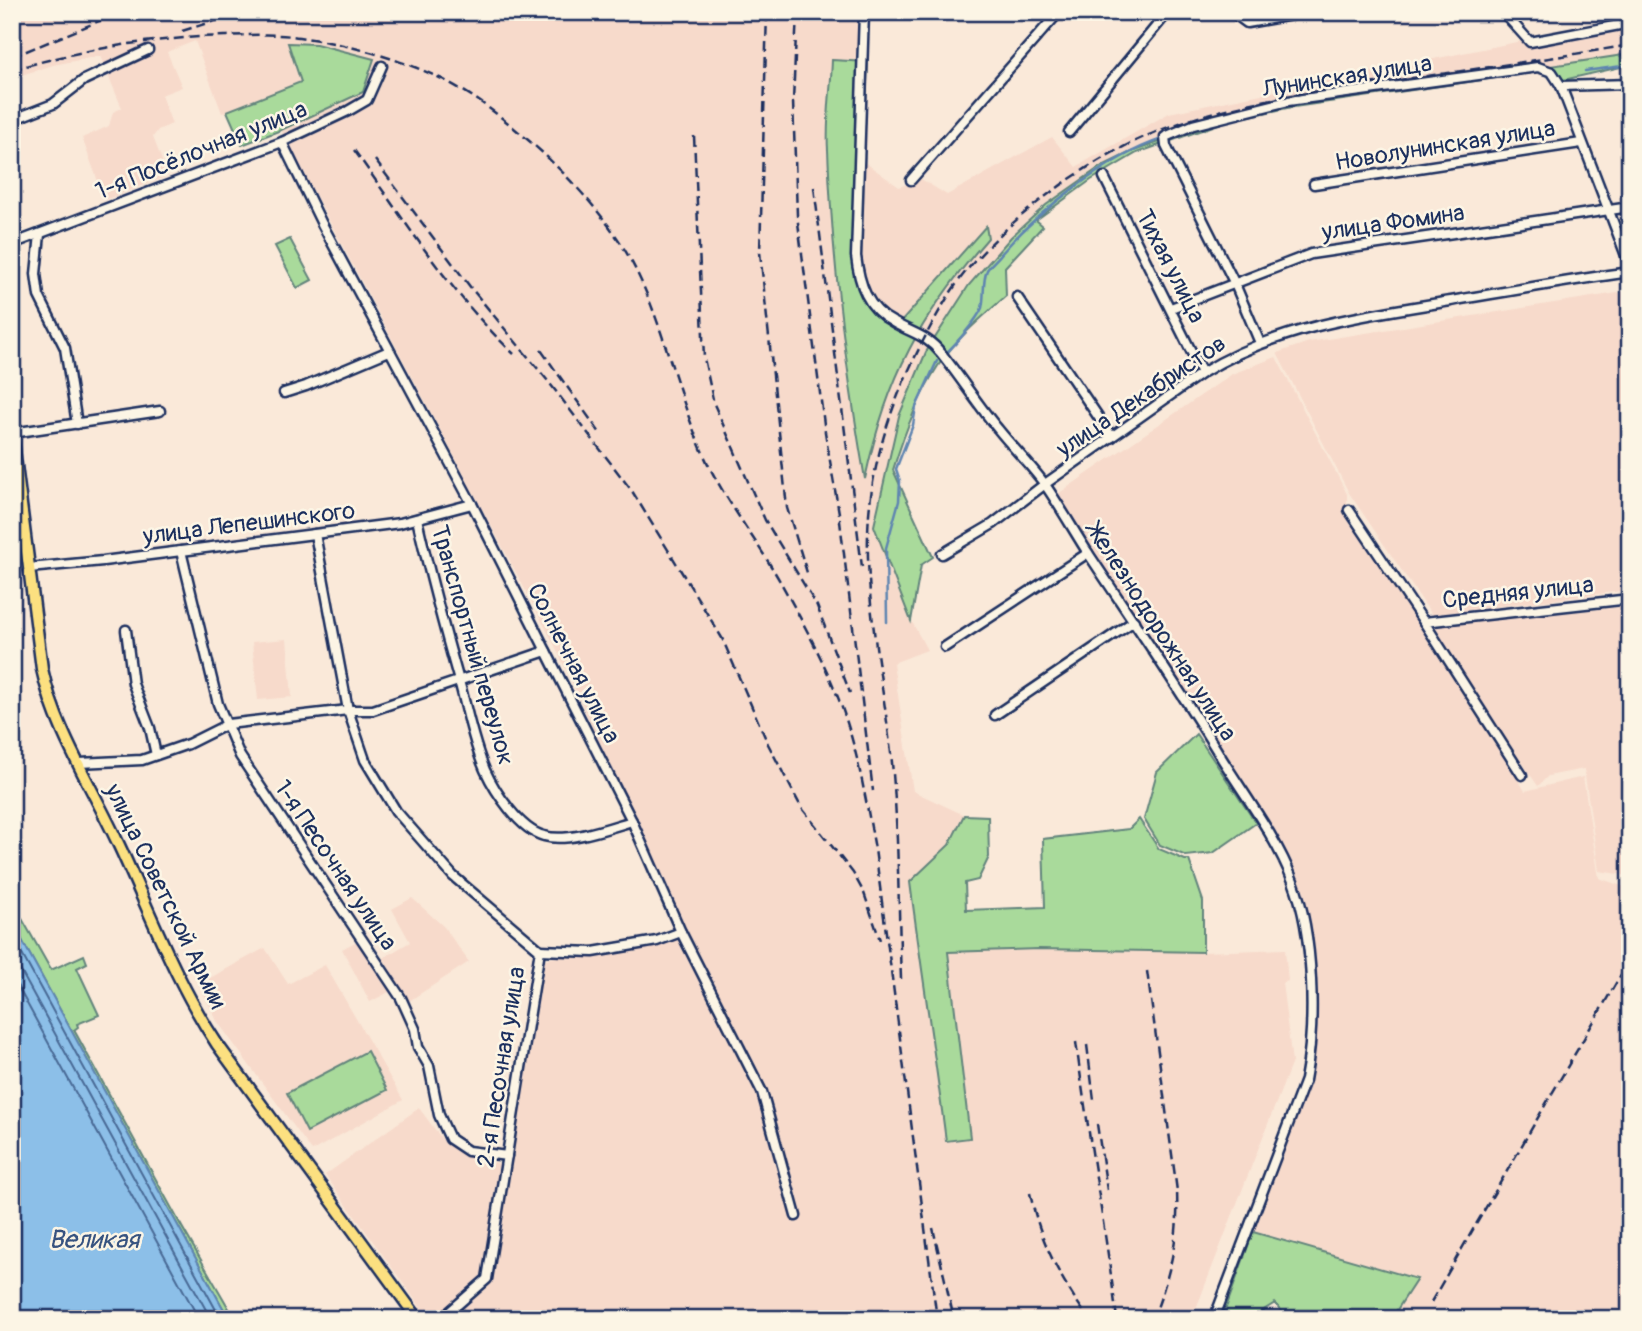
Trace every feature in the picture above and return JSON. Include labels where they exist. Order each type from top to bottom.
[{"type":"main road","name":"улица Советской Армии","points":[[12,433],[48,696],[194,1009],[418,1319]]},
{"type":"street","name":"Железнодорожная улица","points":[[864,12],[856,256],[858,279],[867,297],[881,314],[925,337],[938,349],[996,428],[1045,484],[1177,685],[1293,881],[1304,923],[1311,992],[1310,1056],[1305,1080],[1214,1319]]},
{"type":"street","points":[[911,180],[1059,12]]},
{"type":"street","points":[[1069,132],[1168,12]]},
{"type":"street","points":[[1232,12],[1247,23],[1309,12]]},
{"type":"street","points":[[1503,12],[1530,42],[1630,23]]},
{"type":"street","points":[[12,120],[53,104],[85,80],[148,50]]},
{"type":"street","name":"1-я Посёлочная улица","points":[[12,244],[282,142],[348,111],[367,100],[382,66]]},
{"type":"street","name":"Лунинская улица","points":[[1235,284],[1166,146],[1165,136],[1193,125],[1288,101],[1538,67],[1552,72],[1561,86]]},
{"type":"street","points":[[1630,83],[1561,86],[1630,266]]},
{"type":"street","name":"Солнечная улица","points":[[282,142],[322,224],[471,504],[632,821],[681,932],[762,1092],[796,1216]]},
{"type":"street","name":"Новолунинская улица","points":[[1314,184],[1581,143]]},
{"type":"street","name":"Тихая улица","points":[[1104,177],[1202,373]]},
{"type":"street","name":"улица Фомина","points":[[1171,308],[1311,254],[1630,206]]},
{"type":"street","points":[[40,234],[36,274],[39,296],[65,348],[77,424]]},
{"type":"street","name":"улица Декабристов","points":[[942,554],[993,524],[1202,373],[1261,343],[1349,317],[1630,272]]},
{"type":"street","points":[[1235,284],[1261,343]]},
{"type":"street","points":[[1017,297],[1112,437]]},
{"type":"street","points":[[284,393],[389,351]]},
{"type":"street","points":[[12,433],[160,411]]},
{"type":"street","name":"улица Лепешинского","points":[[29,568],[75,565],[400,523],[471,504]]},
{"type":"street","points":[[1349,510],[1424,622]]},
{"type":"street","name":"Транспортный переулок","points":[[417,519],[485,769],[499,794],[526,828],[545,837],[578,836],[632,821]]},
{"type":"street","name":"2-я Песочная улица","points":[[315,534],[348,710],[365,760],[396,811],[453,876],[540,950],[488,1279],[447,1314],[435,1319]]},
{"type":"street","name":"1-я Песочная улица","points":[[181,551],[218,704],[229,724],[240,756],[401,998],[415,1029],[418,1047],[429,1066],[439,1115],[450,1139],[468,1151],[507,1156]]},
{"type":"street","points":[[945,647],[1088,553]]},
{"type":"street","name":"Средняя улица","points":[[1522,775],[1424,622],[1630,599]]},
{"type":"street","points":[[995,715],[1134,621]]},
{"type":"street","points":[[126,630],[133,684],[150,729],[156,755]]},
{"type":"street","points":[[79,763],[142,760],[188,744],[229,724],[348,710],[373,710],[546,651]]},
{"type":"street","points":[[540,950],[593,952],[657,941],[681,932]]},
{"type":"shaded area","points":[[12,12],[869,12],[868,62],[832,60],[827,148],[843,324],[865,476],[875,433],[895,377],[913,339],[952,280],[988,238],[985,227],[901,322],[895,320],[881,309],[868,291],[861,274],[859,247],[863,161],[899,187],[921,179],[947,195],[1052,137],[1076,167],[1169,113],[1630,19],[1630,54],[1287,106],[1224,119],[1131,152],[1100,167],[1046,205],[1011,237],[969,285],[926,352],[899,416],[874,526],[911,620],[927,650],[893,663],[913,791],[964,815],[949,845],[910,882],[932,1029],[970,1137],[948,952],[1039,949],[1203,952],[1285,949],[1288,981],[1282,983],[1292,1062],[1192,1319],[451,1319],[446,1314],[429,1319],[325,1175],[419,1108],[442,1139],[452,1146],[501,1164],[508,1160],[540,960],[687,933],[555,646],[281,130],[363,92],[288,43],[302,83],[222,113],[195,41],[167,52],[182,87],[161,95],[172,124],[158,130],[153,137],[168,176],[105,200],[82,138],[109,126],[113,112],[122,108],[100,56],[53,65],[12,78]]},
{"type":"shaded area","points":[[1630,291],[1630,590],[1432,615],[1349,493],[1277,353],[1309,342]]},
{"type":"shaded area","points":[[1276,357],[1347,494],[1347,509],[1399,584],[1525,791],[1583,777],[1599,878],[1630,889],[1630,1319],[1391,1319],[1416,1278],[1253,1232],[1308,1082],[1314,1055],[1313,991],[1307,923],[1272,830],[1058,494],[1232,374]]},
{"type":"shaded area","points":[[1630,606],[1630,876],[1599,871],[1584,769],[1548,776],[1538,786],[1432,631],[1436,626]]},
{"type":"shaded area","points":[[287,639],[292,697],[258,700],[252,642]]},
{"type":"shaded area","points":[[412,898],[444,927],[469,962],[409,1001],[383,958],[410,942],[392,909]]},
{"type":"shaded area","points":[[361,939],[389,992],[370,1002],[342,949]]},
{"type":"shaded area","points":[[265,948],[288,984],[325,965],[403,1100],[312,1151],[217,1021],[199,984]]},
{"type":"green space","points":[[288,43],[316,44],[374,59],[363,92],[242,145],[227,111],[301,82]]},
{"type":"green space","points":[[1630,54],[1630,65],[1559,81],[1538,72],[1287,108],[1227,121],[1137,153],[1091,180],[1036,220],[1043,226],[1005,267],[1006,296],[961,338],[930,378],[912,416],[893,470],[933,557],[921,565],[911,621],[874,526],[899,416],[926,352],[969,285],[1011,237],[1046,205],[1100,167],[1131,152],[1224,119],[1287,106]]},
{"type":"green space","points":[[832,60],[868,62],[859,247],[865,281],[881,310],[901,322],[986,226],[988,238],[943,294],[909,350],[884,409],[865,479],[836,274],[828,139]]},
{"type":"green space","points":[[290,239],[312,280],[297,288],[275,246]]},
{"type":"green space","points":[[1196,734],[1256,823],[1213,853],[1186,856],[1160,845],[1144,819],[1157,772]]},
{"type":"green space","points":[[964,815],[988,816],[989,857],[978,880],[965,883],[966,910],[1045,907],[1043,839],[1129,829],[1139,819],[1159,849],[1189,860],[1203,901],[1203,952],[1039,949],[948,952],[970,1138],[946,1141],[910,882],[949,845]]},
{"type":"green space","points":[[12,901],[51,970],[84,955],[87,963],[77,968],[99,1015],[77,1024],[78,1027],[74,1030],[235,1319],[229,1319],[12,922]]},
{"type":"green space","points":[[367,1051],[387,1090],[307,1132],[287,1093]]},
{"type":"green space","points":[[1253,1232],[1417,1279],[1391,1319],[1288,1319],[1275,1303],[1249,1319],[1222,1319]]},
{"type":"water","name":"Великая","points":[[12,922],[229,1319],[12,1319]]},
{"type":"waterway","points":[[1585,71],[1630,65]]},
{"type":"waterway","points":[[945,354],[976,319],[982,308],[987,270],[1016,237],[1054,203],[1097,172],[1141,147],[1162,139]]},
{"type":"waterway","points":[[887,622],[886,548],[899,501],[900,481],[896,469],[913,425],[916,407],[937,361]]},
{"type":"railway","points":[[12,57],[121,12]]},
{"type":"railway","points":[[182,31],[244,12]]},
{"type":"railway","points":[[767,12],[760,252],[787,508],[808,576]]},
{"type":"railway","points":[[797,12],[793,101],[797,215],[825,432],[839,513],[873,791]]},
{"type":"railway","points":[[12,70],[91,51],[198,37],[281,35],[354,48],[425,71],[483,104],[555,165],[585,196],[612,230],[648,296],[687,412],[710,468],[797,613],[828,674],[847,722],[875,849],[937,1319]]},
{"type":"railway","points":[[901,979],[894,781],[871,604],[869,514],[881,447],[903,382],[945,301],[960,279],[998,237],[1069,179],[1120,149],[1174,125],[1237,106],[1302,94],[1630,45]]},
{"type":"railway","points":[[694,136],[704,358],[714,404],[765,520],[817,606],[850,693]]},
{"type":"railway","points":[[354,150],[449,282],[514,354]]},
{"type":"railway","points":[[375,160],[471,288],[548,381],[632,491],[722,638],[768,744],[801,807],[853,873],[864,893],[880,940]]},
{"type":"railway","points":[[814,187],[862,567]]},
{"type":"railway","points":[[541,350],[600,433]]},
{"type":"railway","points":[[1431,1302],[1630,959]]},
{"type":"railway","points":[[1147,971],[1177,1191],[1172,1256],[1153,1319]]},
{"type":"railway","points":[[1076,1042],[1117,1319]]},
{"type":"railway","points":[[1087,1045],[1094,1100]]},
{"type":"railway","points":[[1097,1124],[1107,1190]]},
{"type":"railway","points":[[1030,1193],[1039,1227],[1052,1259],[1089,1319]]},
{"type":"railway","points":[[933,1228],[954,1319]]}]
